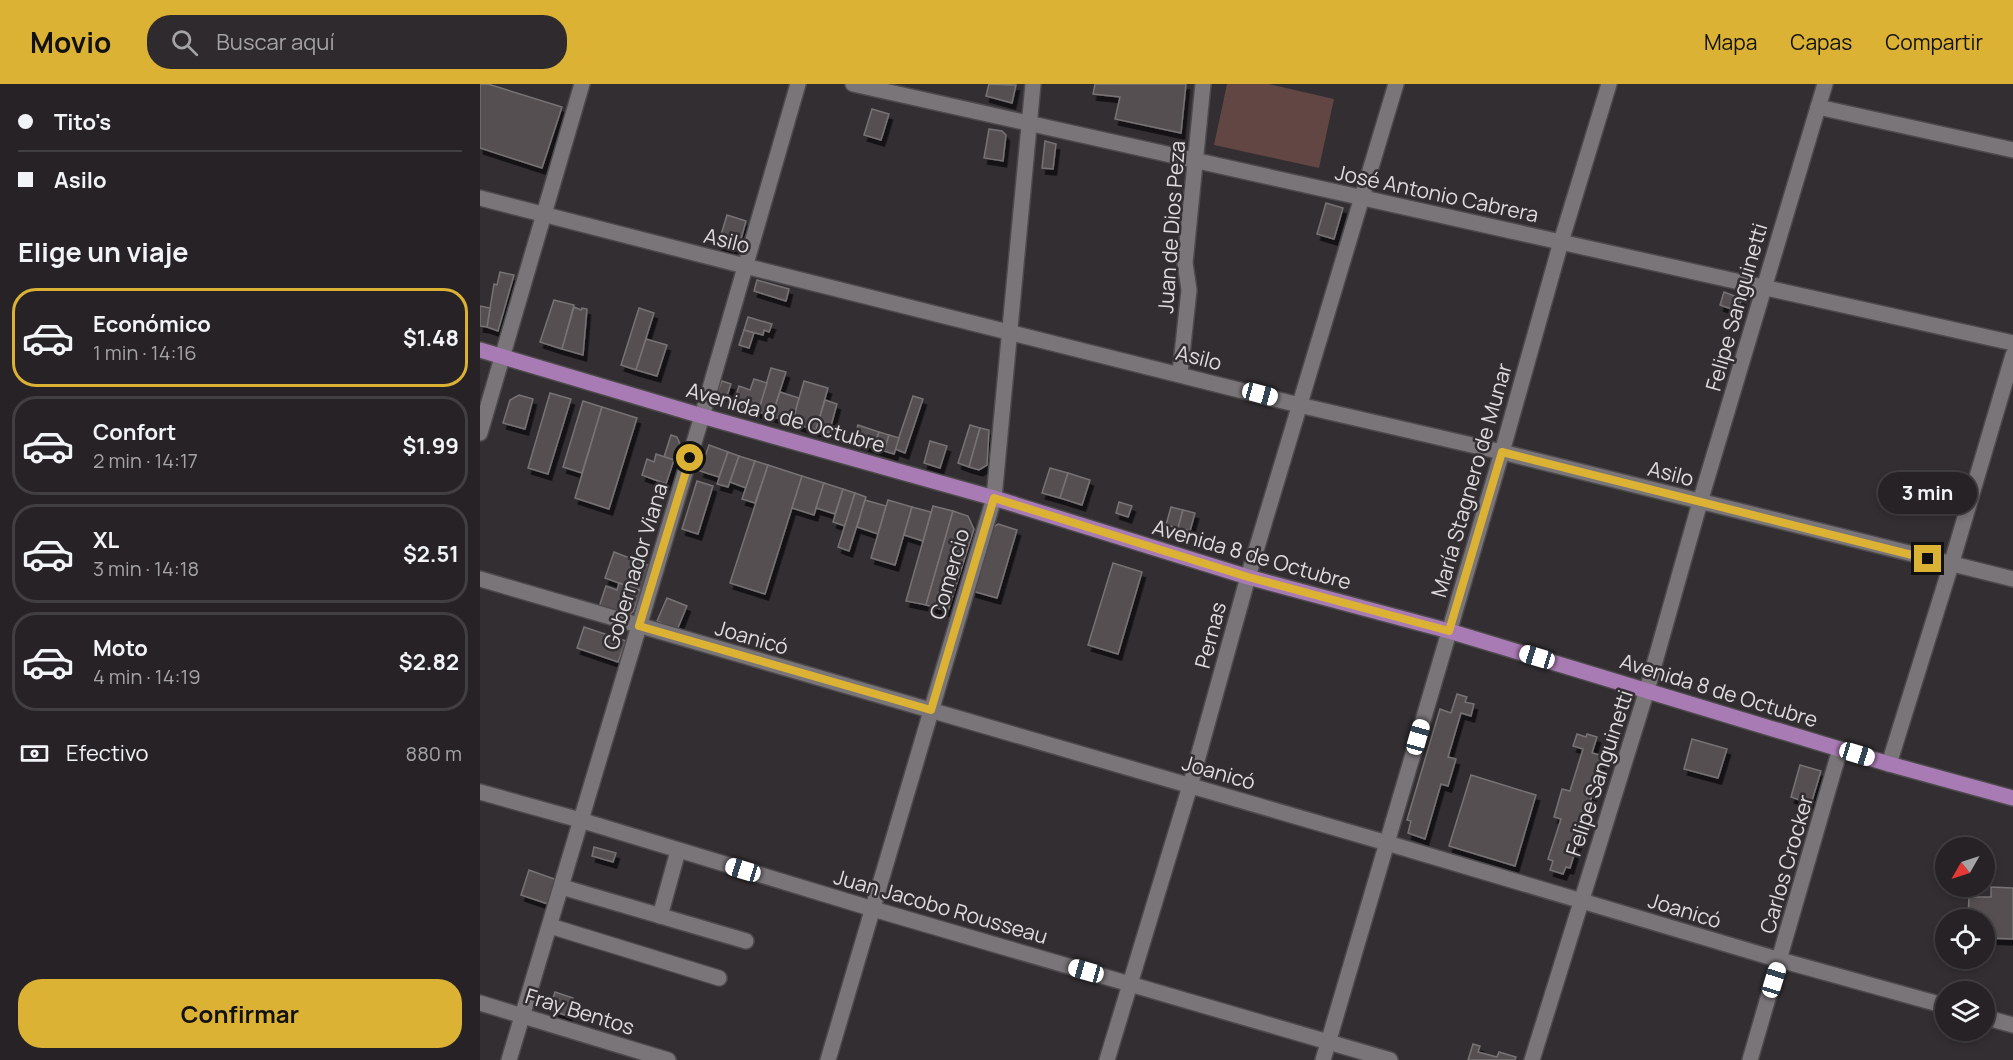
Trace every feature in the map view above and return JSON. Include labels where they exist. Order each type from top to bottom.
[{"type":"main road","name":"Avenida 8 de Octubre","points":[[480,350],[702,416],[994,498],[1248,577],[1449,631],[1889,764],[2013,798]]},
{"type":"street","points":[[480,433],[582,84]]},
{"type":"street","name":"Gobernador Viana","points":[[509,1060],[702,416],[798,84]]},
{"type":"street","name":"José Antonio Cabrera","points":[[853,84],[2013,343]]},
{"type":"street","name":"Comercio","points":[[828,1060],[994,498],[1033,84]]},
{"type":"street","name":"Juan de Dios Peza","points":[[1180,374],[1189,291],[1185,263],[1203,84]]},
{"type":"street","name":"Pernas","points":[[1107,1060],[1190,786],[1248,577],[1396,84]]},
{"type":"street","name":"María Stagnero de Munar","points":[[1323,1060],[1609,84]]},
{"type":"street","name":"Felipe Sanguinetti","points":[[1532,1060],[1647,690],[1763,287],[1825,84]]},
{"type":"street","points":[[1818,107],[2013,150]]},
{"type":"street","name":"Asilo","points":[[480,198],[1299,405],[1502,452],[2013,579]]},
{"type":"street","points":[[1889,764],[2013,355]]},
{"type":"street","name":"Joanicó","points":[[480,579],[1780,960],[1935,1003]]},
{"type":"street","name":"Carlos Crocker","points":[[1750,1060],[1840,749]]},
{"type":"street","name":"Juan Jacobo Rousseau","points":[[480,792],[1390,1060]]},
{"type":"street","points":[[660,916],[678,850]]},
{"type":"street","points":[[562,887],[746,940]]},
{"type":"street","points":[[550,926],[719,978]]},
{"type":"street","name":"Fray Bentos","points":[[480,1003],[668,1060]]},
{"type":"street","points":[[1995,1020],[2013,1024]]},
{"type":"shaded area","points":[[1227,84],[1269,84],[1334,99],[1319,168],[1214,145]]},
{"type":"building","points":[[480,84],[488,84],[562,107],[542,168],[480,148]]},
{"type":"building","points":[[989,84],[1016,85],[1012,103],[986,96]]},
{"type":"building","points":[[1095,84],[1186,84],[1181,133],[1115,119],[1120,97],[1093,94]]},
{"type":"building","points":[[872,109],[889,114],[881,140],[864,135]]},
{"type":"building","points":[[989,129],[1002,131],[1006,135],[1003,161],[984,158]]},
{"type":"building","points":[[1045,141],[1056,144],[1053,169],[1042,168]]},
{"type":"building","points":[[1326,203],[1343,208],[1334,239],[1317,234]]},
{"type":"building","points":[[727,215],[746,221],[740,243],[731,249],[718,245]]},
{"type":"building","points":[[500,272],[514,275],[498,331],[487,327],[494,284],[497,285]]},
{"type":"building","points":[[757,280],[789,289],[786,301],[754,291]]},
{"type":"building","points":[[1724,292],[1742,299],[1737,311],[1720,305]]},
{"type":"building","points":[[554,300],[574,305],[562,349],[540,342]]},
{"type":"building","points":[[480,306],[490,308],[487,327],[480,326]]},
{"type":"building","points":[[574,307],[581,310],[582,308],[587,309],[583,355],[562,349]]},
{"type":"building","points":[[639,308],[654,313],[636,370],[621,365]]},
{"type":"building","points":[[748,317],[772,324],[769,332],[764,330],[763,335],[744,330]]},
{"type":"building","points":[[744,330],[754,333],[749,348],[739,345]]},
{"type":"building","points":[[646,339],[667,345],[657,376],[636,370]]},
{"type":"building","points":[[771,368],[786,372],[772,416],[758,412]]},
{"type":"building","points":[[754,379],[767,383],[758,412],[733,405],[739,386],[750,390]]},
{"type":"building","points":[[722,381],[731,384],[727,396],[717,393]]},
{"type":"building","points":[[804,381],[828,388],[816,430],[792,423]]},
{"type":"building","points":[[780,392],[799,398],[792,423],[772,416]]},
{"type":"building","points":[[550,393],[571,399],[548,474],[528,468]]},
{"type":"building","points":[[519,395],[533,399],[525,429],[503,423],[510,400]]},
{"type":"building","points":[[913,396],[923,399],[905,453],[895,449]]},
{"type":"building","points":[[825,400],[837,404],[829,433],[816,430]]},
{"type":"building","points":[[583,401],[602,407],[582,473],[563,467]]},
{"type":"building","points":[[602,407],[637,418],[609,509],[575,498]]},
{"type":"building","points":[[858,425],[879,432],[874,448],[853,441]]},
{"type":"building","points":[[970,425],[980,428],[969,467],[958,463]]},
{"type":"building","points":[[980,428],[989,430],[987,465],[979,470],[969,467]]},
{"type":"building","points":[[879,432],[889,435],[884,451],[874,448]]},
{"type":"building","points":[[671,435],[677,437],[680,444],[674,460],[664,457]]},
{"type":"building","points":[[889,435],[899,438],[894,454],[884,451]]},
{"type":"building","points":[[930,441],[947,446],[940,468],[924,463]]},
{"type":"building","points":[[709,445],[728,452],[719,477],[700,471]]},
{"type":"building","points":[[728,452],[739,456],[728,487],[717,484]]},
{"type":"building","points":[[656,454],[674,460],[666,484],[642,475],[647,459],[654,462]]},
{"type":"building","points":[[739,456],[755,461],[746,488],[730,482]]},
{"type":"building","points":[[755,461],[768,465],[755,503],[742,499]]},
{"type":"building","points":[[768,465],[802,476],[765,594],[730,583]]},
{"type":"building","points":[[1050,468],[1068,473],[1060,498],[1042,493]]},
{"type":"building","points":[[1068,473],[1090,480],[1082,505],[1060,498]]},
{"type":"building","points":[[802,476],[824,483],[814,515],[792,508]]},
{"type":"building","points":[[697,481],[713,486],[698,534],[682,529]]},
{"type":"building","points":[[824,483],[843,489],[835,514],[816,508]]},
{"type":"building","points":[[843,489],[855,493],[845,526],[833,522]]},
{"type":"building","points":[[855,493],[866,497],[849,551],[838,547]]},
{"type":"building","points":[[865,500],[886,506],[878,534],[857,527]]},
{"type":"building","points":[[888,500],[912,507],[895,565],[871,558]]},
{"type":"building","points":[[1119,502],[1132,506],[1128,517],[1116,513]]},
{"type":"building","points":[[933,506],[953,511],[926,605],[906,601]]},
{"type":"building","points":[[912,507],[931,512],[923,541],[904,535]]},
{"type":"building","points":[[1171,507],[1183,510],[1178,528],[1166,525]]},
{"type":"building","points":[[1183,510],[1195,513],[1190,531],[1178,528]]},
{"type":"building","points":[[953,511],[968,516],[974,529],[948,611],[926,605]]},
{"type":"building","points":[[998,524],[1017,530],[997,598],[972,591],[990,529]]},
{"type":"building","points":[[614,552],[650,566],[641,591],[605,578]]},
{"type":"building","points":[[1113,563],[1142,572],[1118,654],[1088,645]]},
{"type":"building","points":[[619,583],[641,591],[633,612],[627,616],[599,607],[606,586],[617,590]]},
{"type":"building","points":[[667,598],[687,606],[677,630],[657,621]]},
{"type":"building","points":[[584,627],[626,641],[618,662],[577,648]]},
{"type":"building","points":[[1457,694],[1467,697],[1465,702],[1474,704],[1471,716],[1461,713],[1448,757],[1456,759],[1448,786],[1441,784],[1425,839],[1408,833],[1411,821],[1407,820],[1440,709],[1451,713]]},
{"type":"building","points":[[1577,734],[1597,737],[1592,753],[1604,756],[1570,868],[1566,867],[1563,874],[1550,870],[1553,861],[1548,859],[1561,819],[1554,817],[1562,789],[1570,791],[1583,749],[1573,746]]},
{"type":"building","points":[[1692,739],[1727,749],[1718,778],[1684,769]]},
{"type":"building","points":[[1800,765],[1821,771],[1811,804],[1791,797]]},
{"type":"building","points":[[1471,775],[1536,795],[1515,866],[1449,846]]},
{"type":"building","points":[[594,847],[616,853],[613,862],[592,856]]},
{"type":"building","points":[[529,870],[557,880],[548,904],[521,895]]},
{"type":"building","points":[[1995,887],[2013,888],[2013,939],[1995,938],[1995,909],[1968,909],[1969,897],[1995,897]]},
{"type":"building","points":[[555,992],[573,998],[568,1016],[549,1010]]},
{"type":"building","points":[[1473,1044],[1480,1046],[1478,1052],[1497,1057],[1499,1052],[1516,1057],[1515,1060],[1468,1060]]},
{"type":"route","points":[[690,458],[639,626],[931,710],[994,498],[1248,577],[1449,631],[1502,452],[1928,559]]}]
